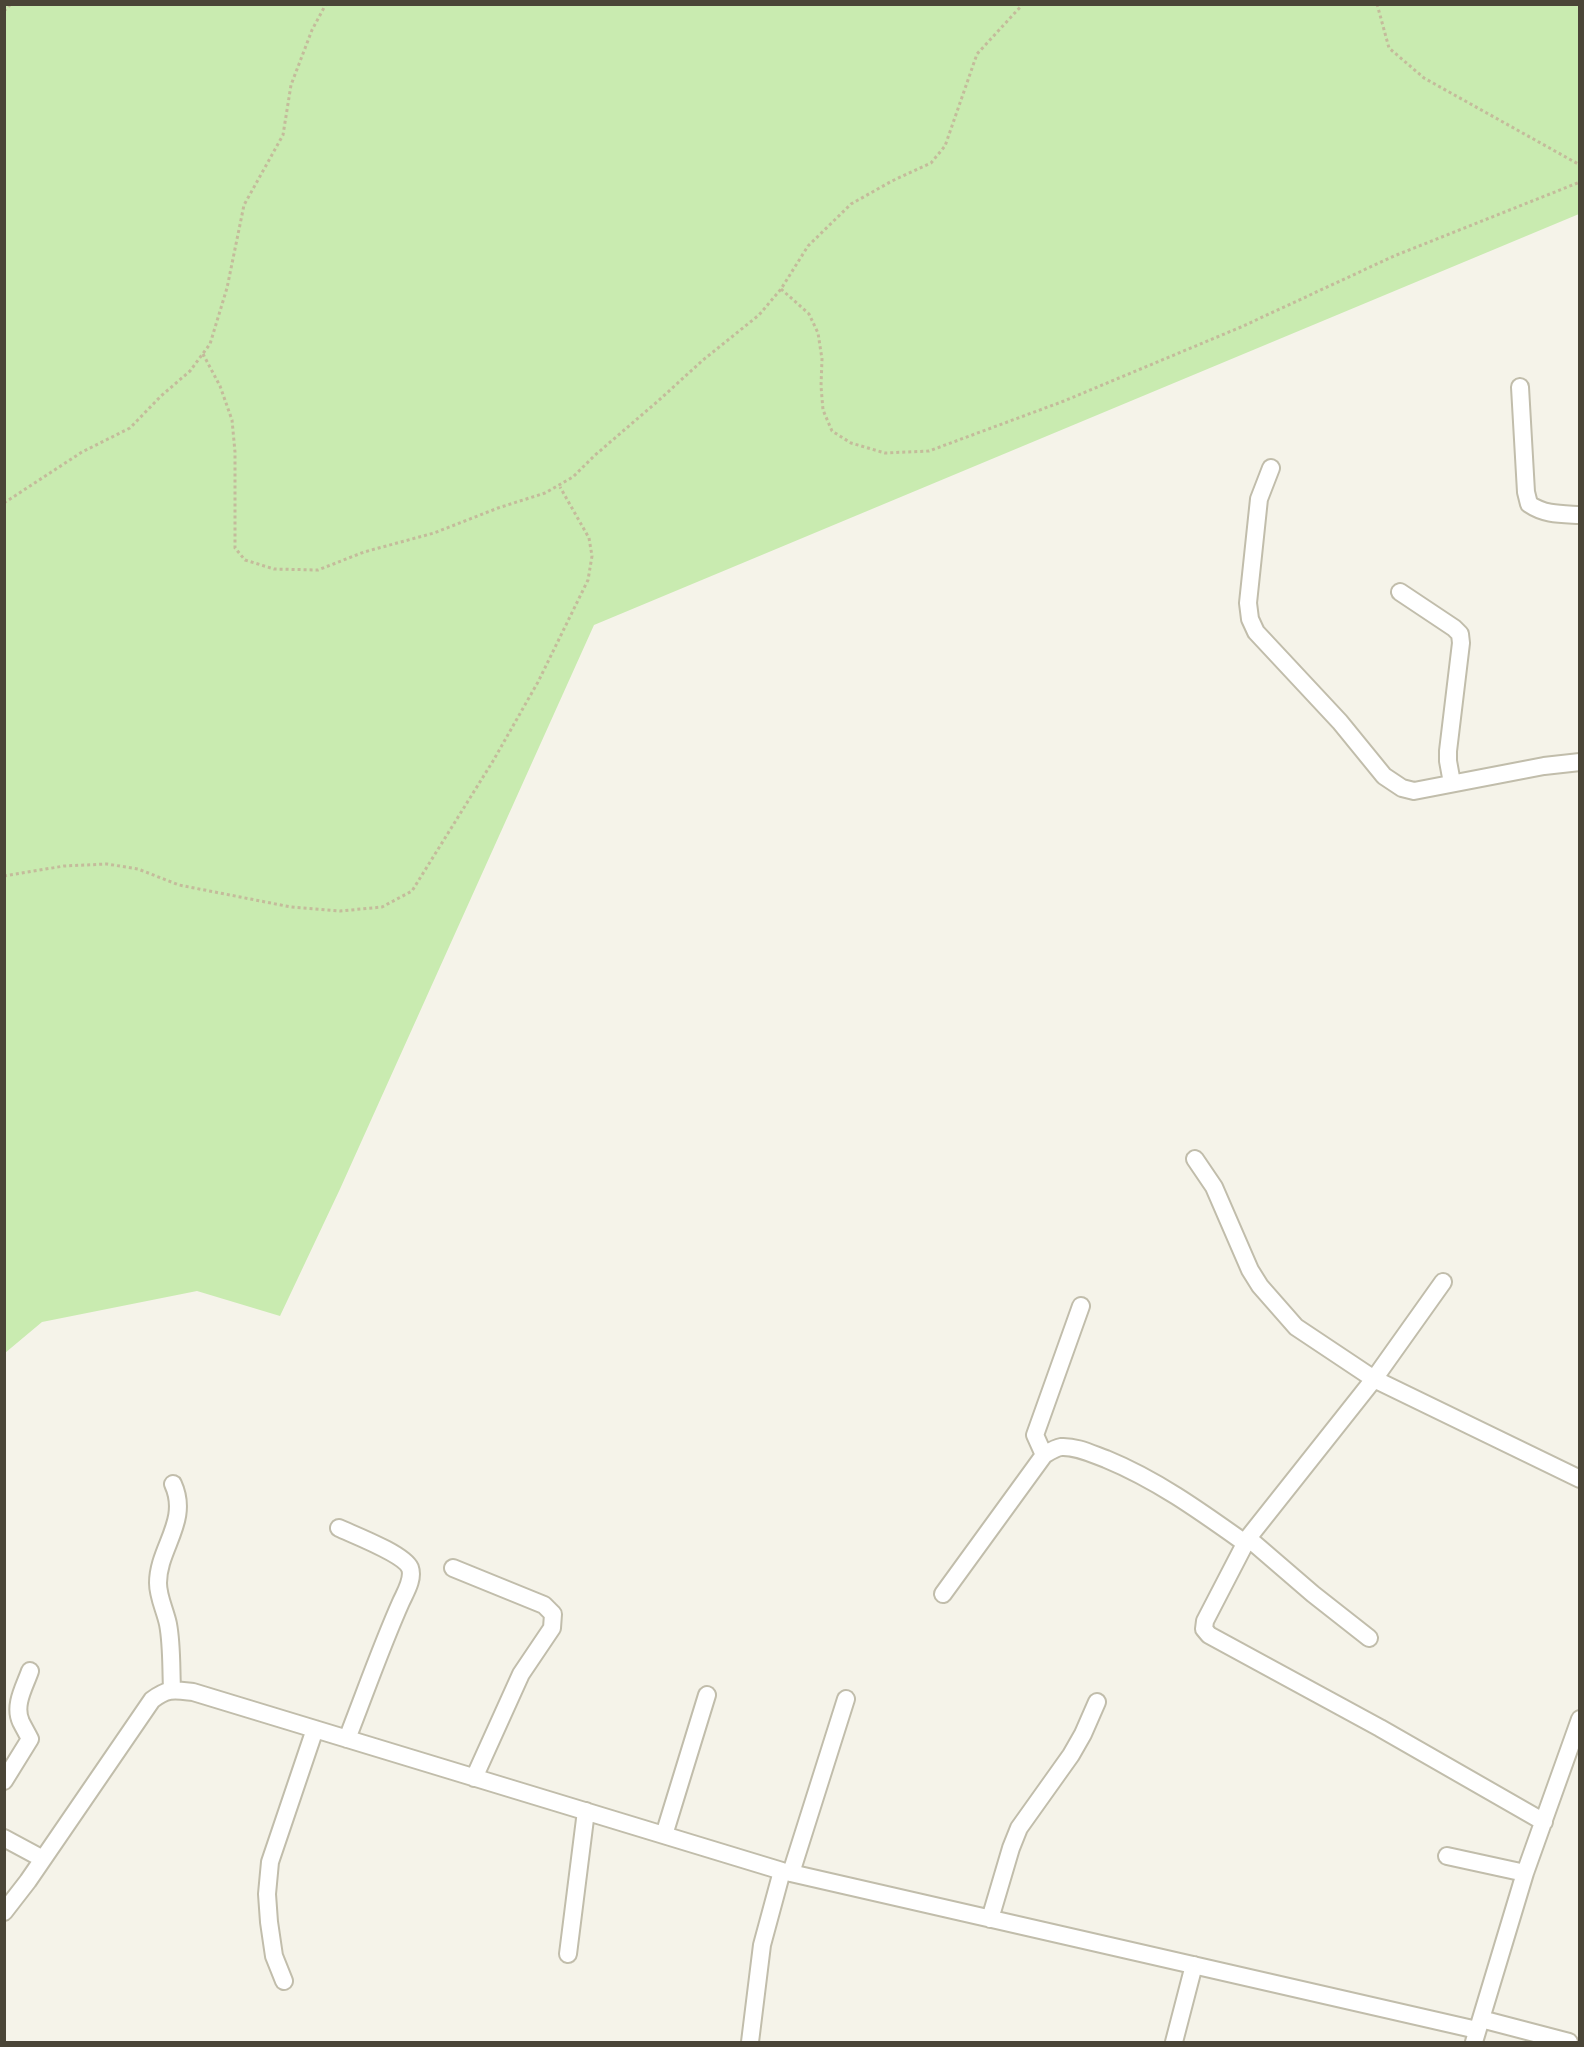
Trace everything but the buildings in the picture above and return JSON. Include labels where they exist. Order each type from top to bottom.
[{"type":"street","points":[[1520,387],[1526,492],[1529,504],[1539,511],[1580,515]]},
{"type":"street","points":[[1271,468],[1259,499],[1248,603],[1250,619],[1256,632],[1340,722],[1384,776],[1402,788],[1414,791],[1544,766],[1580,762]]},
{"type":"street","points":[[1400,592],[1460,634],[1461,643],[1448,761],[1452,783]]},
{"type":"street","points":[[1195,1160],[1214,1187],[1250,1270],[1260,1286],[1296,1327],[1374,1379],[1580,1479]]},
{"type":"street","points":[[1443,1282],[1374,1379],[1247,1540],[1205,1621],[1204,1629],[1209,1635],[1380,1728],[1544,1822]]},
{"type":"street","points":[[1044,1455],[1035,1435],[1081,1306]]},
{"type":"street","points":[[943,1593],[1044,1455],[1059,1447],[1073,1448],[1130,1469],[1180,1497],[1247,1540],[1369,1638]]},
{"type":"street","points":[[172,1689],[170,1636],[158,1583],[160,1569],[176,1526],[177,1493],[173,1484]]},
{"type":"street","points":[[339,1528],[394,1554],[406,1562],[411,1569],[410,1580],[347,1739]]},
{"type":"street","points":[[453,1568],[544,1605],[553,1614],[552,1628],[521,1674],[474,1778]]},
{"type":"street","points":[[4,1781],[30,1739],[20,1720],[18,1710],[30,1671]]},
{"type":"street","points":[[4,1912],[152,1700],[163,1691],[172,1689],[193,1692],[787,1872],[1477,2031],[1569,2043]]},
{"type":"street","points":[[664,1835],[707,1695]]},
{"type":"street","points":[[750,2043],[762,1945],[846,1699]]},
{"type":"street","points":[[990,1919],[1019,1828],[1071,1755],[1083,1734],[1096,1702]]},
{"type":"street","points":[[1477,2031],[1525,1873],[1580,1719]]},
{"type":"street","points":[[284,1981],[274,1956],[269,1922],[267,1894],[270,1862],[315,1729]]},
{"type":"street","points":[[568,1954],[586,1811]]},
{"type":"street","points":[[4,1838],[43,1859]]},
{"type":"street","points":[[1446,1856],[1525,1873]]},
{"type":"street","points":[[1174,2043],[1194,1965]]},
{"type":"path","points":[[4,11],[11,4]]},
{"type":"path","points":[[4,503],[82,452],[130,428],[161,396],[190,371],[210,344],[227,288],[244,205],[283,135],[291,85],[312,30],[326,4]]},
{"type":"path","points":[[202,354],[220,386],[232,420],[235,452],[235,548],[245,560],[274,569],[318,570],[364,552],[434,533],[498,508],[545,493],[573,477],[703,360],[759,315],[781,289],[808,246],[851,204],[892,181],[932,163],[945,146],[977,54],[1023,4]]},
{"type":"path","points":[[1377,4],[1389,48],[1424,78],[1580,165]]},
{"type":"path","points":[[781,289],[808,314],[818,333],[822,359],[823,410],[832,431],[851,443],[885,453],[929,451],[1064,401],[1241,327],[1394,256],[1580,182]]},
{"type":"path","points":[[4,876],[64,866],[107,864],[138,869],[179,885],[291,907],[340,911],[382,907],[412,891],[493,761],[538,682],[588,580],[592,556],[588,538],[560,487]]},
{"type":"green space","points":[[5,4],[1579,5],[1579,214],[594,625],[340,1189],[280,1316],[197,1291],[42,1322],[5,1353]]}]
